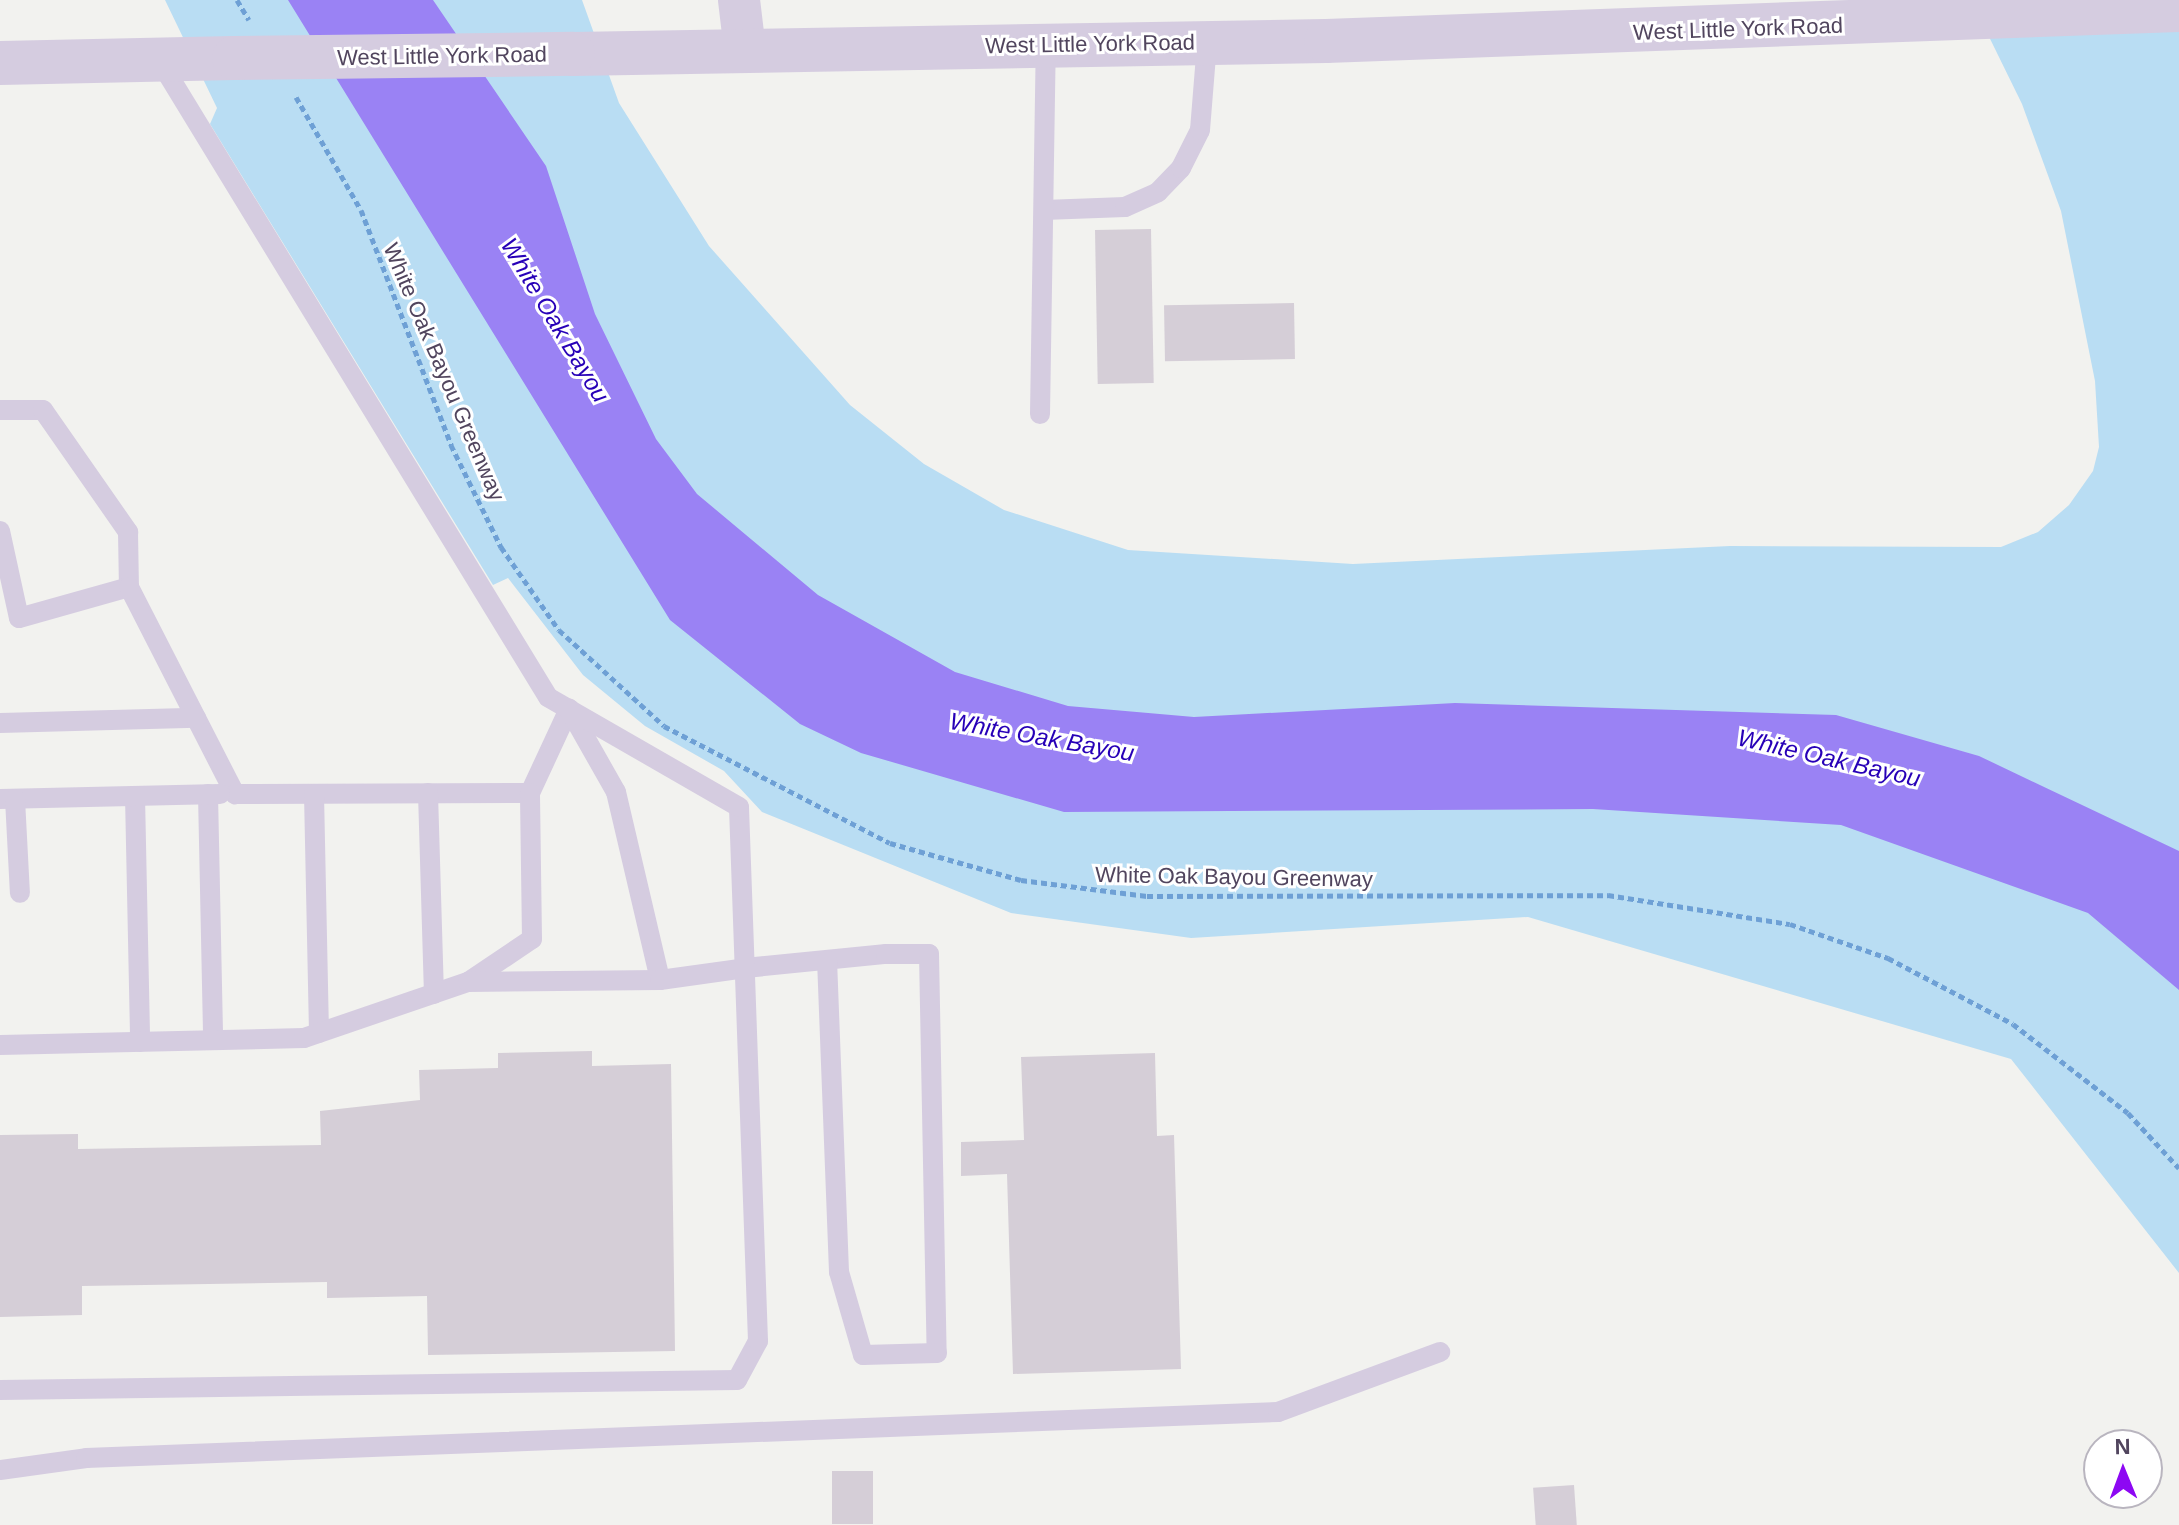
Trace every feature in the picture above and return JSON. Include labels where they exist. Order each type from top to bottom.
[{"type":"street","points":[[739,0],[745,50]]},
{"type":"street","name":"West Little York Road","points":[[0,63],[159,60],[243,42],[573,54],[1207,43],[1910,12],[2179,10]]},
{"type":"lane","points":[[1044,210],[1125,207],[1158,192],[1181,168],[1200,130],[1207,43]]},
{"type":"lane","points":[[1040,414],[1046,45]]},
{"type":"lane","points":[[0,1390],[737,1380],[758,1341],[739,807],[548,697],[159,60]]},
{"type":"lane","points":[[0,410],[43,410],[128,532],[129,587],[235,794]]},
{"type":"lane","points":[[0,531],[10,618],[129,587]]},
{"type":"lane","points":[[0,1045],[213,1040],[319,1033],[468,982],[532,939],[530,793],[569,709]]},
{"type":"lane","points":[[569,709],[616,792],[660,980]]},
{"type":"lane","points":[[0,723],[196,718]]},
{"type":"lane","points":[[428,793],[434,994]]},
{"type":"lane","points":[[20,893],[8,799],[208,794],[530,793]]},
{"type":"lane","points":[[208,794],[213,1040]]},
{"type":"lane","points":[[314,794],[319,1033]]},
{"type":"lane","points":[[135,796],[140,1042]]},
{"type":"lane","points":[[468,982],[660,980],[827,960],[929,954],[937,1353],[863,1355],[843,1286],[827,960]]},
{"type":"lane","points":[[0,1470],[86,1458],[1278,1412],[1440,1352]]},
{"type":"path","points":[[237,0],[243,42]]},
{"type":"path","name":"White Oak Bayou Greenway","points":[[292,91],[361,210],[451,445],[501,547],[559,630],[664,726],[890,843],[1021,880],[1147,896],[1608,895],[1790,924],[1888,958],[2013,1024],[2128,1113],[2179,1168]]},
{"type":"shaded area","points":[[165,0],[582,0],[619,103],[709,246],[850,405],[924,464],[1004,510],[1128,550],[1353,564],[1730,546],[2001,547],[2038,532],[2069,505],[2093,471],[2099,447],[2095,381],[2061,211],[2022,104],[1971,0],[2179,0],[2179,1273],[2011,1059],[1528,917],[1191,938],[1011,913],[762,812],[724,771],[645,726],[583,675],[508,578],[493,585],[210,124],[217,108]]},
{"type":"water","name":"White Oak Bayou","points":[[288,0],[433,0],[546,166],[595,314],[656,439],[697,494],[818,595],[955,672],[1068,706],[1194,717],[1455,703],[1836,715],[1979,756],[2179,851],[2179,990],[2088,913],[1841,825],[1593,809],[1064,812],[861,753],[800,724],[670,620]]},
{"type":"building","points":[[1151,229],[1154,383],[1098,384],[1095,230]]},
{"type":"building","points":[[1294,303],[1295,359],[1165,361],[1164,305]]},
{"type":"building","points":[[592,1051],[592,1066],[671,1064],[675,1351],[428,1355],[427,1296],[327,1298],[327,1282],[82,1286],[82,1315],[0,1317],[0,1135],[78,1134],[78,1149],[321,1145],[320,1111],[420,1100],[419,1070],[498,1068],[498,1053]]},
{"type":"building","points":[[1155,1053],[1157,1136],[1174,1135],[1181,1369],[1013,1374],[1007,1174],[961,1176],[961,1142],[1024,1140],[1021,1057]]},
{"type":"building","points":[[832,1471],[873,1471],[873,1524],[832,1524]]},
{"type":"building","points":[[1574,1485],[1577,1525],[1536,1525],[1533,1488]]}]
